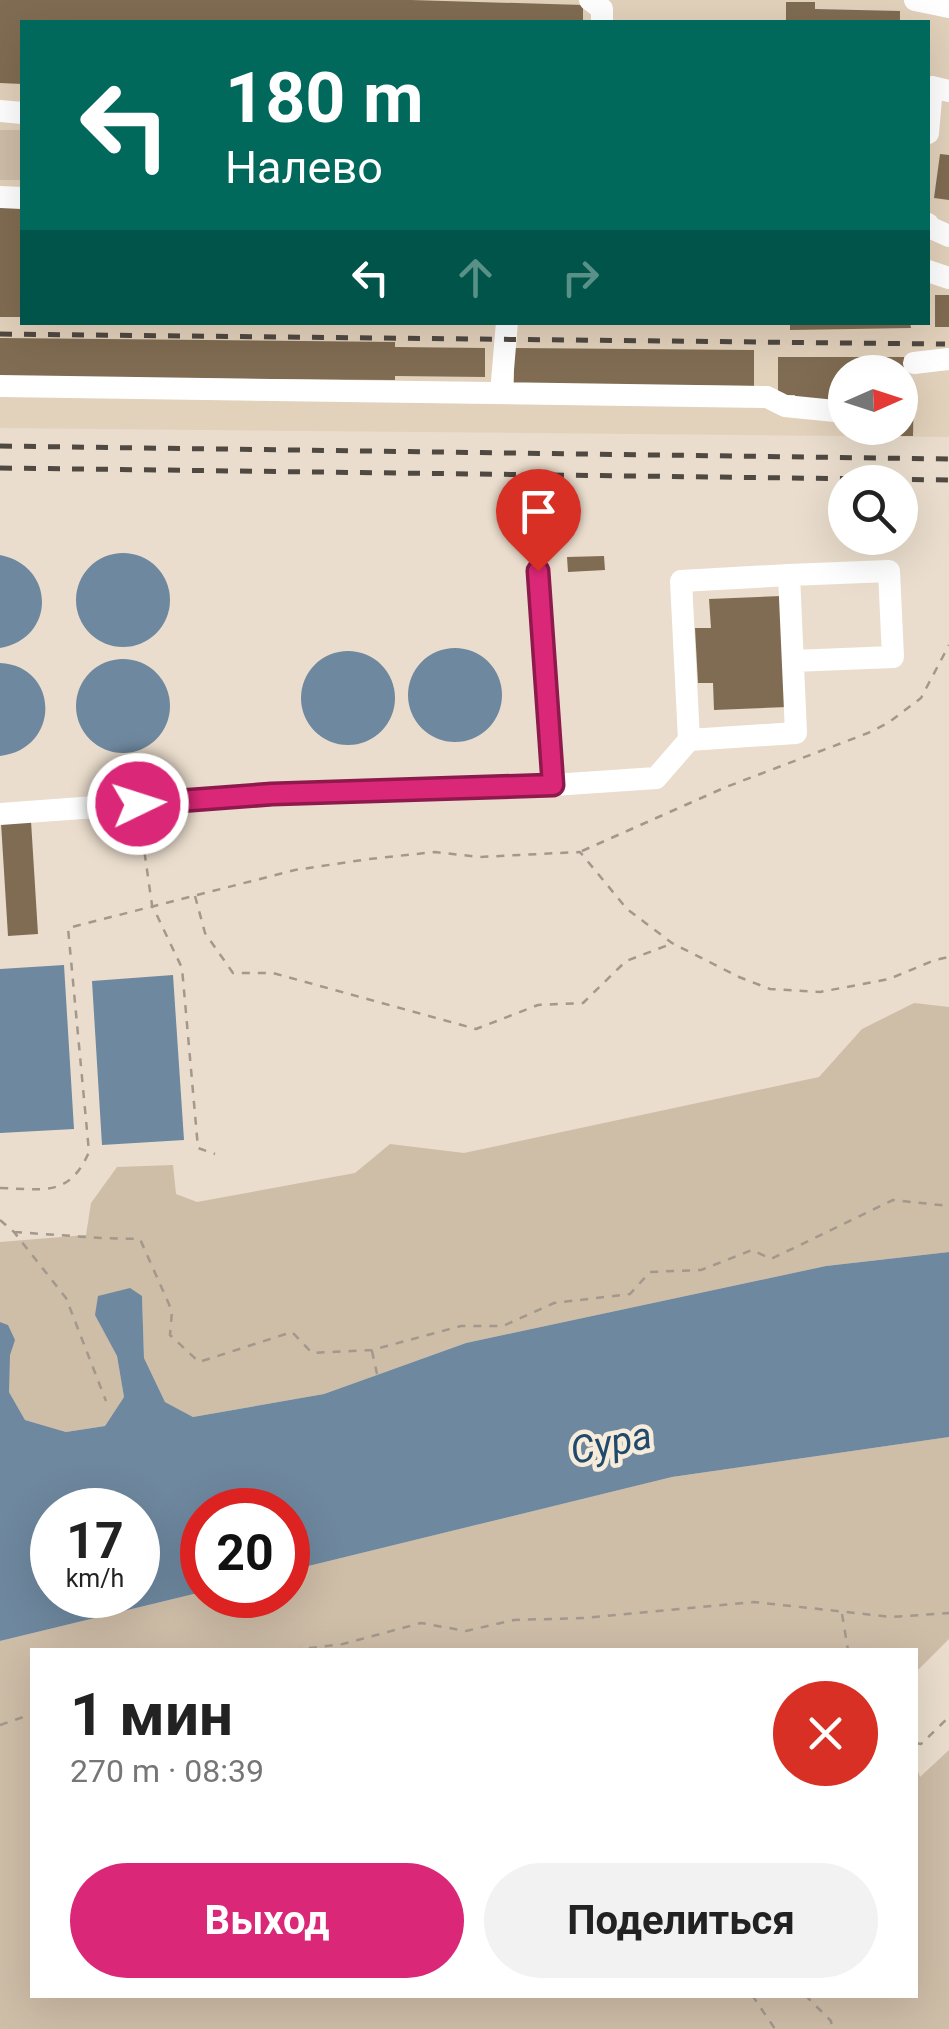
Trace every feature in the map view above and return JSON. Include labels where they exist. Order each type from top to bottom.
[{"type":"lane","points":[[590,0],[602,10],[602,20]]},
{"type":"lane","points":[[915,0],[949,7]]},
{"type":"lane","points":[[930,122],[936,87]]},
{"type":"lane","points":[[501,393],[507,325]]},
{"type":"lane","points":[[918,363],[949,359]]},
{"type":"lane","points":[[0,386],[767,397],[785,406],[828,410]]},
{"type":"lane","points":[[538,571],[553,785]]},
{"type":"lane","points":[[0,814],[272,794],[656,778],[689,740],[681,581],[890,571],[894,657],[793,662]]},
{"type":"lane","points":[[689,740],[796,732],[789,575]]},
{"type":"path","points":[[0,1188],[49,1190],[66,1184],[80,1173],[89,1152],[68,928],[295,870],[369,858],[435,852],[479,857],[580,852],[726,787],[888,723],[921,698],[949,644]]},
{"type":"path","points":[[138,804],[152,905],[182,968],[198,1148],[216,1154]]},
{"type":"path","points":[[580,852],[627,909],[672,944],[770,990],[820,992],[890,979],[949,957]]},
{"type":"path","points":[[195,895],[205,934],[233,973],[273,974],[476,1029],[538,1006],[583,1003],[626,961],[672,944]]},
{"type":"path","points":[[14,1232],[140,1239],[172,1311],[170,1336],[198,1362],[292,1332],[312,1353],[372,1350],[461,1326],[502,1326],[554,1303],[630,1294],[650,1272],[700,1270],[752,1250],[771,1259],[892,1200],[949,1206]]},
{"type":"path","points":[[0,1220],[66,1298],[106,1401]]},
{"type":"path","points":[[372,1350],[378,1374]]},
{"type":"path","points":[[311,1648],[344,1644],[421,1623],[466,1631],[514,1620],[584,1618],[754,1602],[892,1618],[949,1613]]},
{"type":"path","points":[[842,1613],[848,1648]]},
{"type":"path","points":[[0,1725],[30,1715]]},
{"type":"path","points":[[918,1744],[949,1717]]},
{"type":"path","points":[[754,1998],[774,2029]]},
{"type":"path","points":[[808,1998],[832,2021],[832,2029]]},
{"type":"shaded area","points":[[0,0],[949,0],[949,437],[918,437],[918,355],[828,355],[828,436],[0,428]]},
{"type":"shaded area","points":[[0,130],[20,130],[20,180],[0,180]]},
{"type":"shaded area","points":[[914,1003],[949,1007],[949,1252],[826,1266],[466,1343],[324,1394],[193,1417],[165,1402],[144,1358],[142,1296],[95,1314],[117,1356],[124,1397],[105,1426],[66,1432],[25,1420],[9,1392],[8,1325],[0,1322],[0,1242],[86,1235],[91,1203],[117,1167],[173,1165],[176,1194],[197,1202],[355,1173],[390,1144],[464,1153],[819,1077],[862,1029]]},
{"type":"shaded area","points":[[949,1437],[949,1639],[918,1670],[918,1648],[30,1648],[30,1998],[918,1998],[918,1771],[920,1777],[949,1750],[949,2029],[0,2029],[0,1641],[95,1618],[160,1618],[160,1602],[180,1597],[180,1618],[310,1618],[310,1566],[672,1477]]},
{"type":"water","points":[[123,553],[141,557],[156,567],[166,582],[170,600],[166,618],[156,633],[141,643],[123,647],[105,643],[90,633],[80,618],[76,600],[80,582],[90,567],[105,557]]},
{"type":"water","points":[[0,555],[32,573],[42,602],[32,631],[18,642],[0,648]]},
{"type":"water","points":[[455,648],[473,652],[488,662],[498,677],[502,695],[498,713],[488,728],[473,738],[455,742],[437,738],[422,728],[412,713],[408,695],[412,677],[422,662],[437,652]]},
{"type":"water","points":[[348,651],[366,655],[381,665],[391,680],[395,698],[391,716],[381,731],[366,741],[348,745],[330,741],[315,731],[305,716],[301,698],[305,680],[315,665],[330,655]]},
{"type":"water","points":[[123,659],[141,663],[156,673],[166,688],[170,706],[166,724],[156,739],[141,749],[123,753],[105,749],[90,739],[80,724],[76,706],[80,688],[90,673],[105,663]]},
{"type":"water","points":[[0,663],[20,668],[34,678],[45,708],[43,724],[34,739],[20,750],[0,756]]},
{"type":"water","points":[[64,965],[74,1129],[0,1133],[0,969]]},
{"type":"water","points":[[173,975],[184,1140],[102,1145],[92,981]]},
{"type":"water","name":"Сура","points":[[949,1252],[949,1437],[672,1477],[310,1566],[310,1488],[180,1488],[180,1597],[160,1602],[160,1488],[30,1488],[30,1618],[95,1618],[0,1641],[0,1322],[8,1325],[15,1340],[10,1355],[9,1392],[25,1420],[66,1432],[105,1426],[124,1397],[117,1356],[95,1315],[98,1296],[130,1288],[142,1296],[144,1358],[165,1402],[193,1417],[324,1394],[466,1343],[826,1266]]},
{"type":"building","points":[[0,0],[411,0],[583,5],[583,20],[20,20],[20,84],[0,83]]},
{"type":"building","points":[[786,2],[815,2],[815,9],[900,11],[900,20],[786,20]]},
{"type":"building","points":[[940,154],[949,155],[949,200],[934,198]]},
{"type":"building","points":[[0,207],[20,207],[20,317],[0,317]]},
{"type":"building","points":[[935,295],[949,295],[949,327],[935,327]]},
{"type":"building","points":[[790,325],[911,328],[790,330]]},
{"type":"building","points":[[0,338],[395,342],[395,347],[485,348],[485,377],[0,377]]},
{"type":"building","points":[[514,348],[754,350],[754,386],[514,384]]},
{"type":"building","points":[[778,357],[828,357],[828,405],[795,405],[795,395],[778,395]]},
{"type":"building","points":[[604,556],[605,570],[568,572],[567,557]]},
{"type":"building","points":[[782,596],[787,707],[714,710],[713,683],[698,683],[695,628],[711,628],[709,599]]},
{"type":"building","points":[[31,821],[38,934],[8,936],[1,823]]},
{"type":"railway","points":[[0,334],[945,344]]},
{"type":"railway","points":[[0,446],[949,459]]},
{"type":"railway","points":[[0,468],[949,480]]},
{"type":"route","points":[[138,804],[272,794],[553,785],[538,571]]}]
